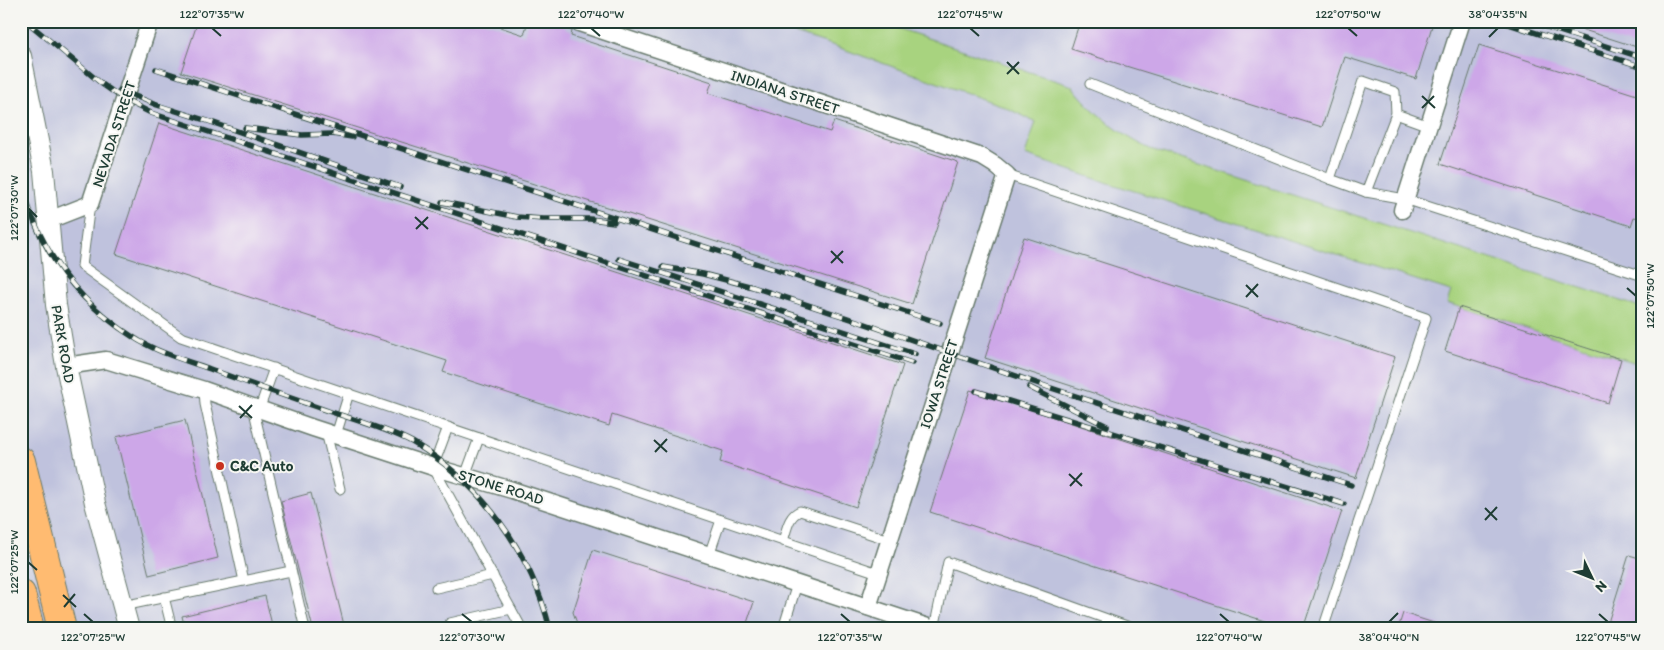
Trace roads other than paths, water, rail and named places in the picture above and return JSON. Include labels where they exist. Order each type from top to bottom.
[{"type":"highway","points":[[21,461],[62,629]]},
{"type":"highway","points":[[21,594],[30,629]]},
{"type":"street","name":"NEVADA STREET","points":[[49,220],[90,204],[150,21]]},
{"type":"street","name":"INDIANA STREET","points":[[573,21],[982,157],[1001,170]]},
{"type":"street","points":[[1404,204],[1462,21]]},
{"type":"street","name":"PARK ROAD","points":[[21,56],[44,171],[56,304],[66,366],[94,502],[129,629]]},
{"type":"street","name":"IOWA STREET","points":[[868,607],[1001,170]]},
{"type":"street","name":"STONE ROAD","points":[[66,366],[106,360],[204,390],[331,434],[934,629]]},
{"type":"lane","points":[[1330,179],[1364,81],[1395,92],[1396,114],[1366,192]]},
{"type":"lane","points":[[1090,84],[1366,192],[1643,276]]},
{"type":"lane","points":[[1396,114],[1429,126]]},
{"type":"lane","points":[[1001,170],[1426,318],[1323,629]]},
{"type":"lane","points":[[90,204],[82,266],[181,337],[878,573]]},
{"type":"lane","points":[[274,368],[256,408],[305,629]]},
{"type":"lane","points":[[204,390],[205,404],[244,581]]},
{"type":"lane","points":[[340,489],[331,434],[349,393]]},
{"type":"lane","points":[[448,427],[433,467],[522,629]]},
{"type":"lane","points":[[465,476],[479,438]]},
{"type":"lane","points":[[783,541],[790,518],[800,510],[889,540]]},
{"type":"lane","points":[[709,555],[722,520]]},
{"type":"lane","points":[[934,629],[948,562],[1135,629]]},
{"type":"lane","points":[[123,606],[291,571]]},
{"type":"lane","points":[[436,588],[493,575]]},
{"type":"lane","points":[[783,629],[797,584]]},
{"type":"lane","points":[[164,597],[172,629]]},
{"type":"lane","points":[[450,623],[512,609]]},
{"type":"railway","points":[[26,21],[102,84],[125,100],[151,113],[912,363]]},
{"type":"railway","points":[[1499,21],[1643,67]]},
{"type":"railway","points":[[1528,21],[1643,58]]},
{"type":"railway","points":[[156,69],[940,323]]},
{"type":"railway","points":[[120,90],[157,105],[400,187]]},
{"type":"railway","points":[[245,128],[302,135],[332,134],[352,137]]},
{"type":"railway","points":[[21,182],[28,206],[38,229],[62,271],[94,307],[133,337],[170,355],[394,433],[437,458],[460,477],[481,498],[500,522],[516,547],[530,573],[550,629]]},
{"type":"railway","points":[[442,202],[517,217],[590,219],[614,222]]},
{"type":"railway","points":[[619,259],[915,354]]},
{"type":"railway","points":[[663,267],[703,274],[753,287],[1048,387],[1351,485]]},
{"type":"railway","points":[[1029,387],[1107,426]]},
{"type":"railway","points":[[976,391],[1344,504]]},
{"type":"place","name":"C&C Auto","points":[[220,466]]}]
